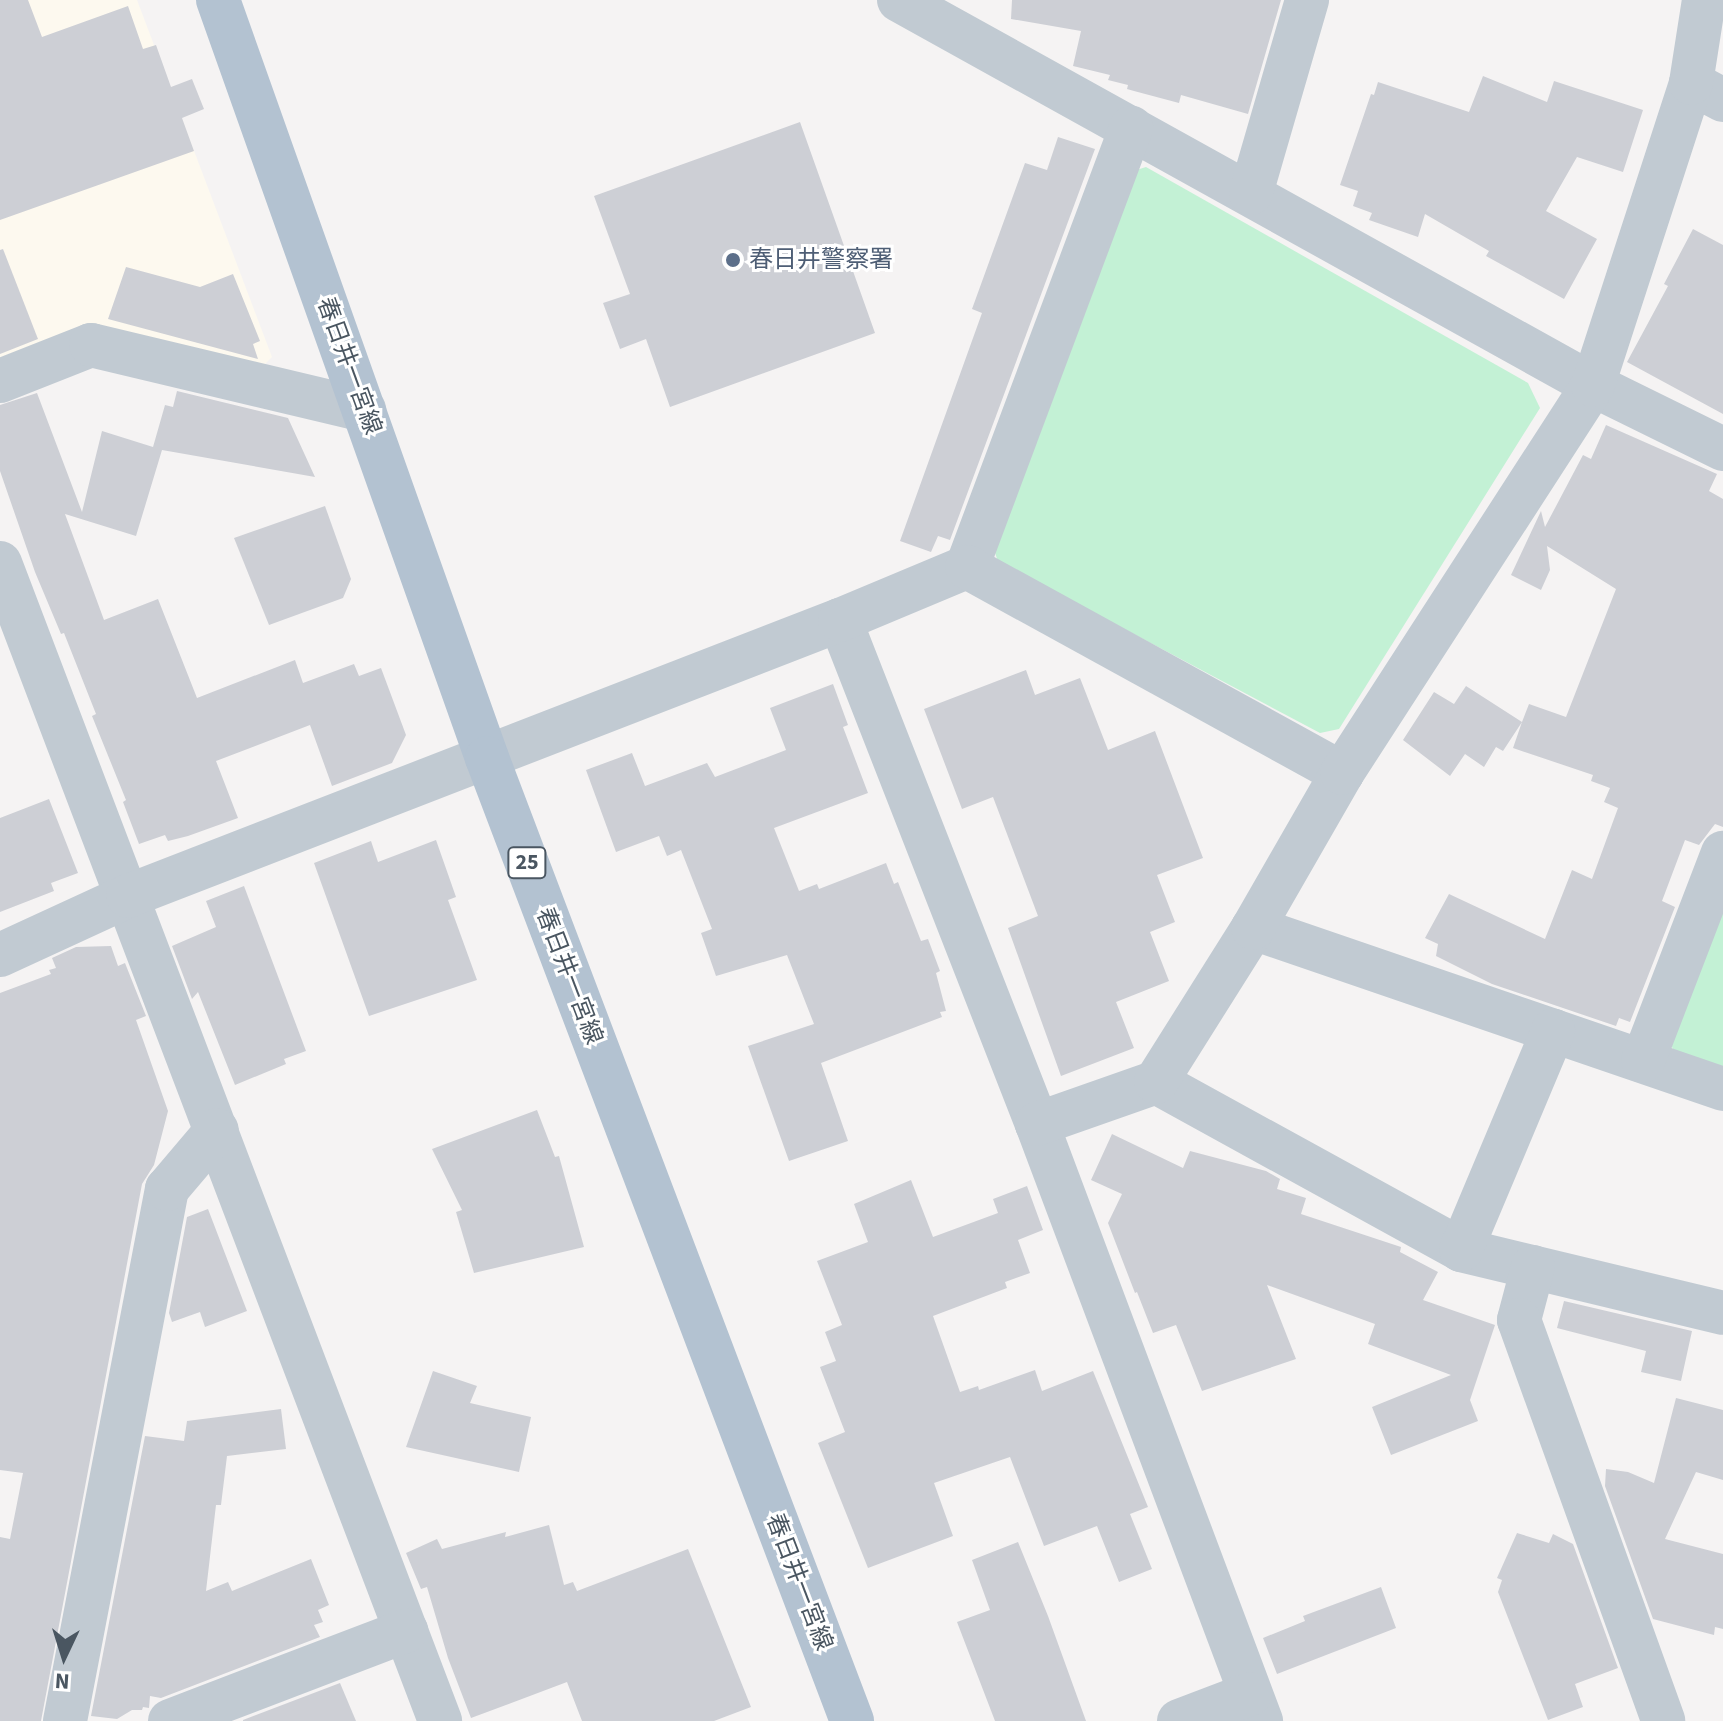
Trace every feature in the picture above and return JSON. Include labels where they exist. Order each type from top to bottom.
[{"type":"main road","name":"春日井一宮線","points":[[218,0],[487,758],[852,1721]]},
{"type":"street","points":[[1251,193],[1307,0]]},
{"type":"street","points":[[1037,1124],[1156,1082],[1253,928],[1342,773],[1593,385],[1707,91],[1704,0]]},
{"type":"street","points":[[901,1],[1593,385],[1723,449]]},
{"type":"street","points":[[0,955],[128,896],[840,620],[967,567],[1131,128]]},
{"type":"street","points":[[0,381],[91,345],[364,410]]},
{"type":"street","points":[[0,563],[440,1721]]},
{"type":"street","points":[[967,567],[1342,773]]},
{"type":"street","points":[[840,620],[1037,1124],[1255,1707],[1179,1721]]},
{"type":"street","points":[[1643,1061],[1723,853]]},
{"type":"street","points":[[1253,928],[1723,1089]]},
{"type":"street","points":[[1461,1250],[1553,1031]]},
{"type":"street","points":[[1156,1082],[1461,1250],[1723,1313]]},
{"type":"street","points":[[65,1721],[167,1189],[217,1130]]},
{"type":"street","points":[[1533,1267],[1519,1320],[1663,1719]]},
{"type":"street","points":[[170,1721],[406,1631]]},
{"type":"shaded area","points":[[0,0],[137,0],[272,357],[257,372],[0,365]]},
{"type":"green space","points":[[1146,167],[1528,383],[1540,408],[1339,729],[1320,733],[998,562],[992,543],[1127,173]]},
{"type":"green space","points":[[1723,899],[1723,1067],[1673,1050],[1667,1031]]},
{"type":"building","points":[[0,0],[28,0],[42,37],[128,6],[143,49],[156,45],[171,87],[192,79],[204,109],[182,118],[194,151],[0,220]]},
{"type":"building","points":[[1012,0],[1281,0],[1248,114],[1181,95],[1179,103],[1134,91],[1127,89],[1128,85],[1108,80],[1110,75],[1073,66],[1081,31],[1011,19]]},
{"type":"building","points":[[1483,76],[1547,102],[1554,81],[1643,110],[1623,172],[1577,157],[1546,211],[1597,239],[1564,299],[1486,256],[1489,251],[1425,214],[1418,237],[1369,220],[1372,213],[1353,206],[1358,191],[1340,185],[1371,94],[1374,95],[1378,82],[1469,112]]},
{"type":"building","name":"春日井警察署","points":[[800,122],[875,333],[670,407],[646,339],[620,349],[603,303],[630,294],[594,196]]},
{"type":"building","points":[[1058,137],[1095,149],[950,540],[938,536],[931,552],[900,541],[982,313],[972,309],[1025,163],[1047,170]]},
{"type":"building","points":[[1693,229],[1723,245],[1723,414],[1627,362],[1668,286],[1664,284]]},
{"type":"building","points":[[3,249],[38,339],[0,354],[0,250]]},
{"type":"building","points":[[126,267],[200,287],[233,274],[260,341],[253,344],[258,359],[108,319]]},
{"type":"building","points":[[177,391],[288,418],[315,477],[162,450],[136,536],[65,514],[104,620],[158,599],[197,698],[295,660],[303,683],[354,664],[359,676],[381,668],[406,735],[392,763],[332,786],[310,725],[216,761],[238,818],[188,836],[168,841],[165,835],[139,844],[123,802],[126,800],[92,716],[96,714],[64,633],[61,634],[35,572],[0,471],[0,405],[37,393],[82,512],[102,431],[153,447],[165,405],[173,407]]},
{"type":"building","points":[[1606,425],[1717,474],[1709,491],[1723,499],[1723,827],[1715,824],[1699,845],[1685,840],[1662,901],[1675,907],[1630,1022],[1619,1018],[1616,1026],[1492,984],[1436,956],[1438,944],[1425,938],[1449,894],[1545,939],[1572,870],[1592,879],[1618,808],[1604,802],[1610,788],[1591,781],[1593,775],[1513,748],[1529,704],[1566,717],[1616,589],[1547,546],[1550,570],[1541,590],[1511,575],[1541,511],[1545,527],[1583,455],[1591,459]]},
{"type":"building","points":[[325,506],[351,579],[343,598],[269,625],[234,538]]},
{"type":"building","points":[[1026,670],[1035,695],[1080,678],[1108,750],[1155,731],[1203,858],[1157,875],[1175,922],[1150,932],[1169,981],[1116,1002],[1134,1048],[1061,1076],[1008,928],[1038,916],[993,797],[962,809],[924,709]]},
{"type":"building","points":[[833,684],[848,725],[843,727],[868,793],[774,828],[799,891],[817,884],[819,889],[886,863],[894,884],[898,882],[921,941],[928,939],[940,971],[936,973],[946,1011],[940,1012],[942,1017],[821,1063],[848,1141],[789,1161],[748,1046],[814,1024],[787,955],[716,976],[701,933],[712,929],[681,850],[667,856],[659,836],[616,852],[586,770],[632,753],[645,786],[707,763],[715,777],[786,750],[770,708]]},
{"type":"building","points":[[1466,686],[1522,722],[1503,751],[1496,747],[1484,767],[1465,754],[1450,776],[1403,740],[1434,692],[1454,704]]},
{"type":"building","points":[[49,799],[78,873],[51,883],[54,891],[0,912],[0,818]]},
{"type":"building","points":[[436,840],[456,897],[448,900],[477,980],[369,1016],[314,863],[371,841],[378,862]]},
{"type":"building","points":[[244,886],[306,1051],[284,1059],[286,1064],[235,1085],[198,992],[192,999],[172,946],[216,927],[206,901]]},
{"type":"building","points":[[111,946],[118,966],[125,963],[146,1016],[136,1020],[168,1111],[154,1165],[142,1184],[41,1721],[0,1721],[0,1537],[10,1539],[23,1473],[0,1470],[0,993],[51,974],[49,970],[56,968],[52,958],[76,947]]},
{"type":"building","points":[[537,1110],[555,1157],[559,1156],[584,1247],[474,1273],[456,1212],[462,1210],[432,1149]]},
{"type":"building","points":[[1112,1134],[1183,1168],[1190,1151],[1266,1171],[1280,1179],[1277,1189],[1306,1198],[1301,1214],[1401,1247],[1400,1252],[1438,1272],[1423,1300],[1495,1325],[1470,1400],[1478,1421],[1391,1455],[1372,1407],[1451,1375],[1368,1344],[1375,1324],[1267,1285],[1296,1359],[1202,1391],[1176,1325],[1153,1333],[1135,1293],[1108,1223],[1122,1194],[1091,1180]]},
{"type":"building","points":[[911,1180],[933,1237],[998,1213],[993,1199],[1027,1186],[1043,1230],[1018,1240],[1030,1273],[1005,1282],[1007,1288],[933,1316],[960,1392],[978,1386],[979,1390],[1035,1370],[1042,1391],[1093,1371],[1148,1507],[1130,1514],[1152,1569],[1119,1582],[1097,1526],[1044,1546],[1010,1457],[934,1483],[953,1536],[868,1568],[818,1443],[845,1432],[820,1367],[836,1361],[825,1332],[842,1325],[817,1261],[868,1242],[854,1204]]},
{"type":"building","points":[[208,1209],[247,1311],[205,1327],[200,1312],[172,1322],[169,1313],[187,1217]]},
{"type":"building","points":[[1564,1301],[1692,1331],[1681,1381],[1641,1372],[1646,1351],[1557,1328]]},
{"type":"building","points":[[433,1371],[477,1386],[470,1403],[531,1417],[519,1472],[406,1447]]},
{"type":"building","points":[[1676,1398],[1723,1410],[1723,1480],[1696,1472],[1665,1539],[1723,1554],[1723,1629],[1715,1627],[1714,1635],[1653,1619],[1605,1486],[1606,1469],[1628,1472],[1654,1483]]},
{"type":"building","points":[[281,1409],[286,1449],[227,1456],[221,1505],[216,1505],[206,1591],[228,1582],[232,1591],[311,1559],[329,1605],[318,1610],[323,1622],[314,1625],[320,1637],[161,1698],[150,1696],[149,1708],[132,1710],[117,1719],[91,1716],[145,1436],[184,1441],[187,1421]]},
{"type":"building","points":[[549,1525],[564,1585],[573,1582],[577,1591],[688,1549],[751,1707],[714,1721],[582,1721],[567,1682],[471,1718],[448,1658],[427,1587],[421,1589],[406,1553],[437,1539],[442,1549],[506,1532],[505,1537]]},
{"type":"building","points":[[1517,1533],[1549,1543],[1553,1534],[1573,1544],[1618,1668],[1575,1684],[1583,1707],[1548,1720],[1498,1592],[1502,1580],[1497,1578]]},
{"type":"building","points":[[1018,1542],[1086,1721],[995,1721],[957,1622],[990,1610],[972,1560]]},
{"type":"building","points":[[1381,1587],[1396,1628],[1277,1674],[1263,1638],[1305,1621],[1303,1616]]},
{"type":"building","points":[[340,1683],[356,1721],[243,1721],[243,1720]]},
{"type":"place","name":"春日井警察署","points":[[733,260]]}]
